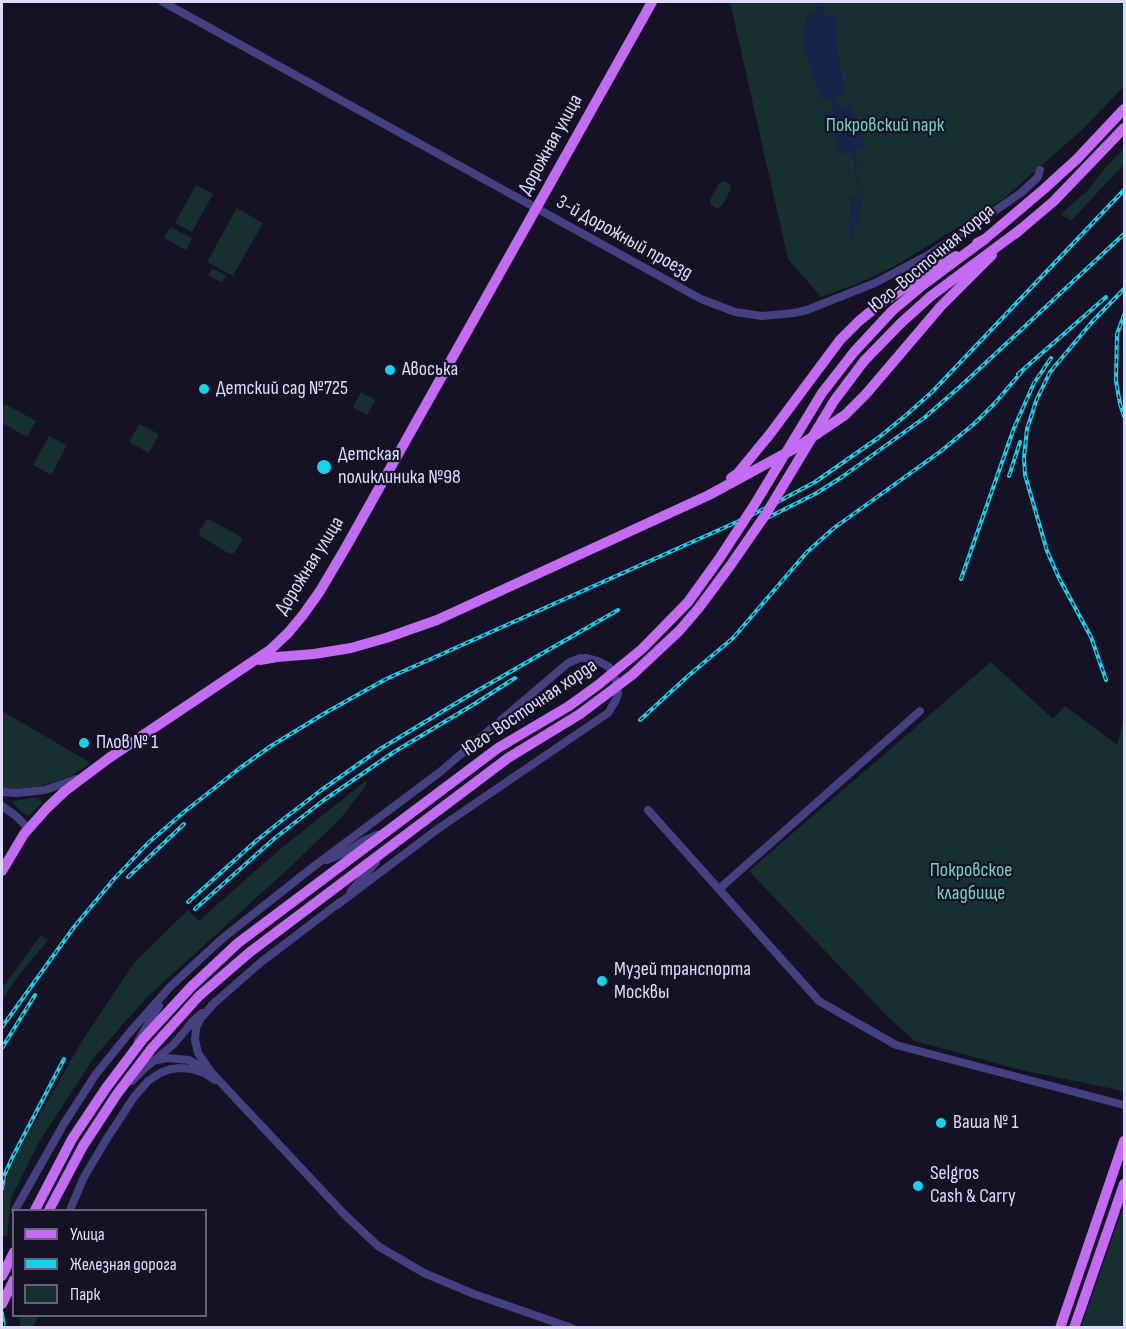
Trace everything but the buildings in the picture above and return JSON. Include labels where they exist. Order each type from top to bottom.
[{"type":"main road","name":"Дорожная улица","points":[[2,871],[18,843],[46,808],[85,775],[270,650],[282,640],[303,615],[320,591],[652,2]]},
{"type":"main road","name":"Юго-Восточная хорда","points":[[36,1209],[72,1139],[106,1088],[142,1039],[191,987],[238,943],[498,748],[569,706],[642,649],[688,602],[719,559],[822,393],[854,352],[892,311],[922,285],[985,239],[1044,189],[1077,159],[1125,109]]},
{"type":"main road","name":"Юго-Восточная хорда","points":[[50,1209],[83,1146],[117,1094],[152,1048],[199,996],[250,952],[508,758],[580,714],[632,675],[679,631],[730,566],[766,514],[834,401],[864,361],[900,323],[931,296],[1021,229],[1054,201],[1125,128]]},
{"type":"main road","points":[[251,663],[265,658],[351,648],[437,620],[710,495],[799,446],[845,415],[866,394],[941,306],[1021,229]]},
{"type":"main road","points":[[710,495],[738,472],[753,455],[840,340],[859,321],[902,288],[985,239]]},
{"type":"main road","points":[[282,640],[281,647],[291,655]]},
{"type":"main road","points":[[270,650],[278,654],[291,655]]},
{"type":"main road","points":[[1060,1328],[1125,1141]]},
{"type":"main road","points":[[1074,1328],[1125,1184]]},
{"type":"main road","points":[[2,1276],[12,1256]]},
{"type":"main road","points":[[2,1304],[12,1284]]},
{"type":"street","name":"3-й Дорожный проезд","points":[[162,2],[701,299],[735,312],[762,316],[794,313],[874,283],[928,255],[1022,192],[1038,177],[1040,170]]},
{"type":"street","points":[[16,1209],[64,1122],[96,1074],[170,987],[224,939],[313,867],[440,772],[567,663],[587,658],[609,667],[616,680],[618,693],[608,713],[439,828],[260,963],[193,1021],[174,1044],[144,1068],[83,1146]]},
{"type":"street","points":[[719,889],[920,711]]},
{"type":"street","points":[[2,792],[45,790],[85,775]]},
{"type":"street","points":[[2,806],[29,828]]},
{"type":"street","points":[[648,810],[819,1001],[896,1046],[1125,1105]]},
{"type":"street","points":[[313,867],[348,851],[363,841],[386,832]]},
{"type":"street","points":[[337,905],[371,866],[396,844]]},
{"type":"street","points":[[127,1059],[170,987]]},
{"type":"street","points":[[216,1001],[201,1018],[196,1028],[195,1040],[198,1053],[211,1072],[345,1215],[378,1246],[424,1273],[572,1328]]},
{"type":"street","points":[[154,1061],[167,1058],[189,1060],[211,1072]]},
{"type":"street","points":[[70,1209],[84,1177],[106,1140],[134,1097],[148,1081],[171,1069],[192,1069],[228,1090]]},
{"type":"green space","name":"Покровский парк","points":[[730,2],[1124,2],[1124,86],[1084,128],[1002,200],[895,266],[821,297],[788,259]]},
{"type":"green space","points":[[1124,148],[1124,164],[1071,221],[1061,214],[1088,190]]},
{"type":"green space","points":[[723,181],[730,184],[731,189],[718,209],[711,205],[710,200],[718,185]]},
{"type":"green space","points":[[196,185],[213,194],[192,232],[175,223]]},
{"type":"green space","points":[[237,208],[263,223],[233,276],[207,262]]},
{"type":"green space","points":[[170,227],[192,238],[186,250],[164,238]]},
{"type":"green space","points":[[212,268],[226,276],[222,283],[208,275]]},
{"type":"green space","points":[[361,392],[375,400],[367,415],[353,407]]},
{"type":"green space","points":[[5,404],[36,421],[27,437],[2,423],[2,410]]},
{"type":"green space","points":[[139,424],[159,434],[149,453],[129,442]]},
{"type":"green space","points":[[49,436],[67,445],[51,475],[33,465]]},
{"type":"green space","points":[[209,519],[241,537],[242,541],[234,553],[230,554],[200,536],[199,532]]},
{"type":"green space","name":"Покровское кладбище","points":[[991,662],[1053,719],[1065,706],[1117,745],[1124,718],[1124,1091],[1021,1070],[915,1041],[888,1017],[749,871]]},
{"type":"green space","points":[[2,711],[91,763],[71,776],[41,786],[2,789]]},
{"type":"green space","points":[[367,780],[365,787],[340,819],[147,997],[95,1056],[39,1142],[11,1198],[7,1236],[2,1237],[2,1202],[5,1183],[16,1156],[82,1041],[134,963],[188,910],[199,921],[279,850]]},
{"type":"green space","points":[[39,799],[41,804],[29,816],[21,812],[12,801]]},
{"type":"green space","points":[[41,935],[48,940],[2,1000],[2,988]]},
{"type":"green space","points":[[1124,1205],[1124,1327],[1081,1327]]},
{"type":"green space","points":[[19,1317],[38,1317],[33,1327],[21,1327]]},
{"type":"water","points":[[816,2],[824,2],[824,15],[835,16],[844,93],[835,97],[841,108],[850,106],[865,146],[860,150],[841,155],[823,113],[834,109],[830,97],[821,100],[804,50],[807,15],[815,14]]},
{"type":"water","points":[[851,197],[863,199],[853,238],[849,227]]},
{"type":"waterway","points":[[854,150],[859,198]]},
{"type":"railway","points":[[2,1027],[74,927],[114,879],[148,843],[240,768],[325,713],[386,679],[739,521],[815,482],[878,438],[932,392],[1124,190]]},
{"type":"railway","points":[[761,521],[815,494],[842,477],[924,418],[1124,234]]},
{"type":"railway","points":[[1106,680],[1091,637],[1047,551],[1025,475],[1024,457],[1027,429],[1036,401],[1050,372],[1092,322],[1124,289]]},
{"type":"railway","points":[[1018,374],[1106,297]]},
{"type":"railway","points":[[1124,315],[1117,334],[1116,381],[1124,416]]},
{"type":"railway","points":[[961,579],[1014,428],[1034,383],[1051,358]]},
{"type":"railway","points":[[640,720],[733,638],[807,552],[834,528],[941,451],[975,423],[1024,369]]},
{"type":"railway","points":[[1009,476],[1020,442]]},
{"type":"railway","points":[[188,902],[286,817],[380,749],[618,610]]},
{"type":"railway","points":[[195,909],[275,838],[324,800],[394,752],[515,678]]},
{"type":"railway","points":[[128,877],[184,824]]},
{"type":"railway","points":[[2,1048],[35,995]]},
{"type":"railway","points":[[2,1189],[4,1176],[12,1158],[64,1059]]},
{"type":"railway","points":[[2,1313],[4,1328]]},
{"type":"place","name":"Авоська","points":[[390,370]]},
{"type":"place","name":"Детский сад №725","points":[[204,389]]},
{"type":"place","name":"Детская поликлиника №98","points":[[324,467]]},
{"type":"place","name":"Плов № 1","points":[[84,743]]},
{"type":"place","name":"Музей транспорта Москвы","points":[[602,981]]},
{"type":"place","name":"Ваша № 1","points":[[941,1123]]},
{"type":"place","name":"Selgros Cash & Carry","points":[[918,1186]]}]
